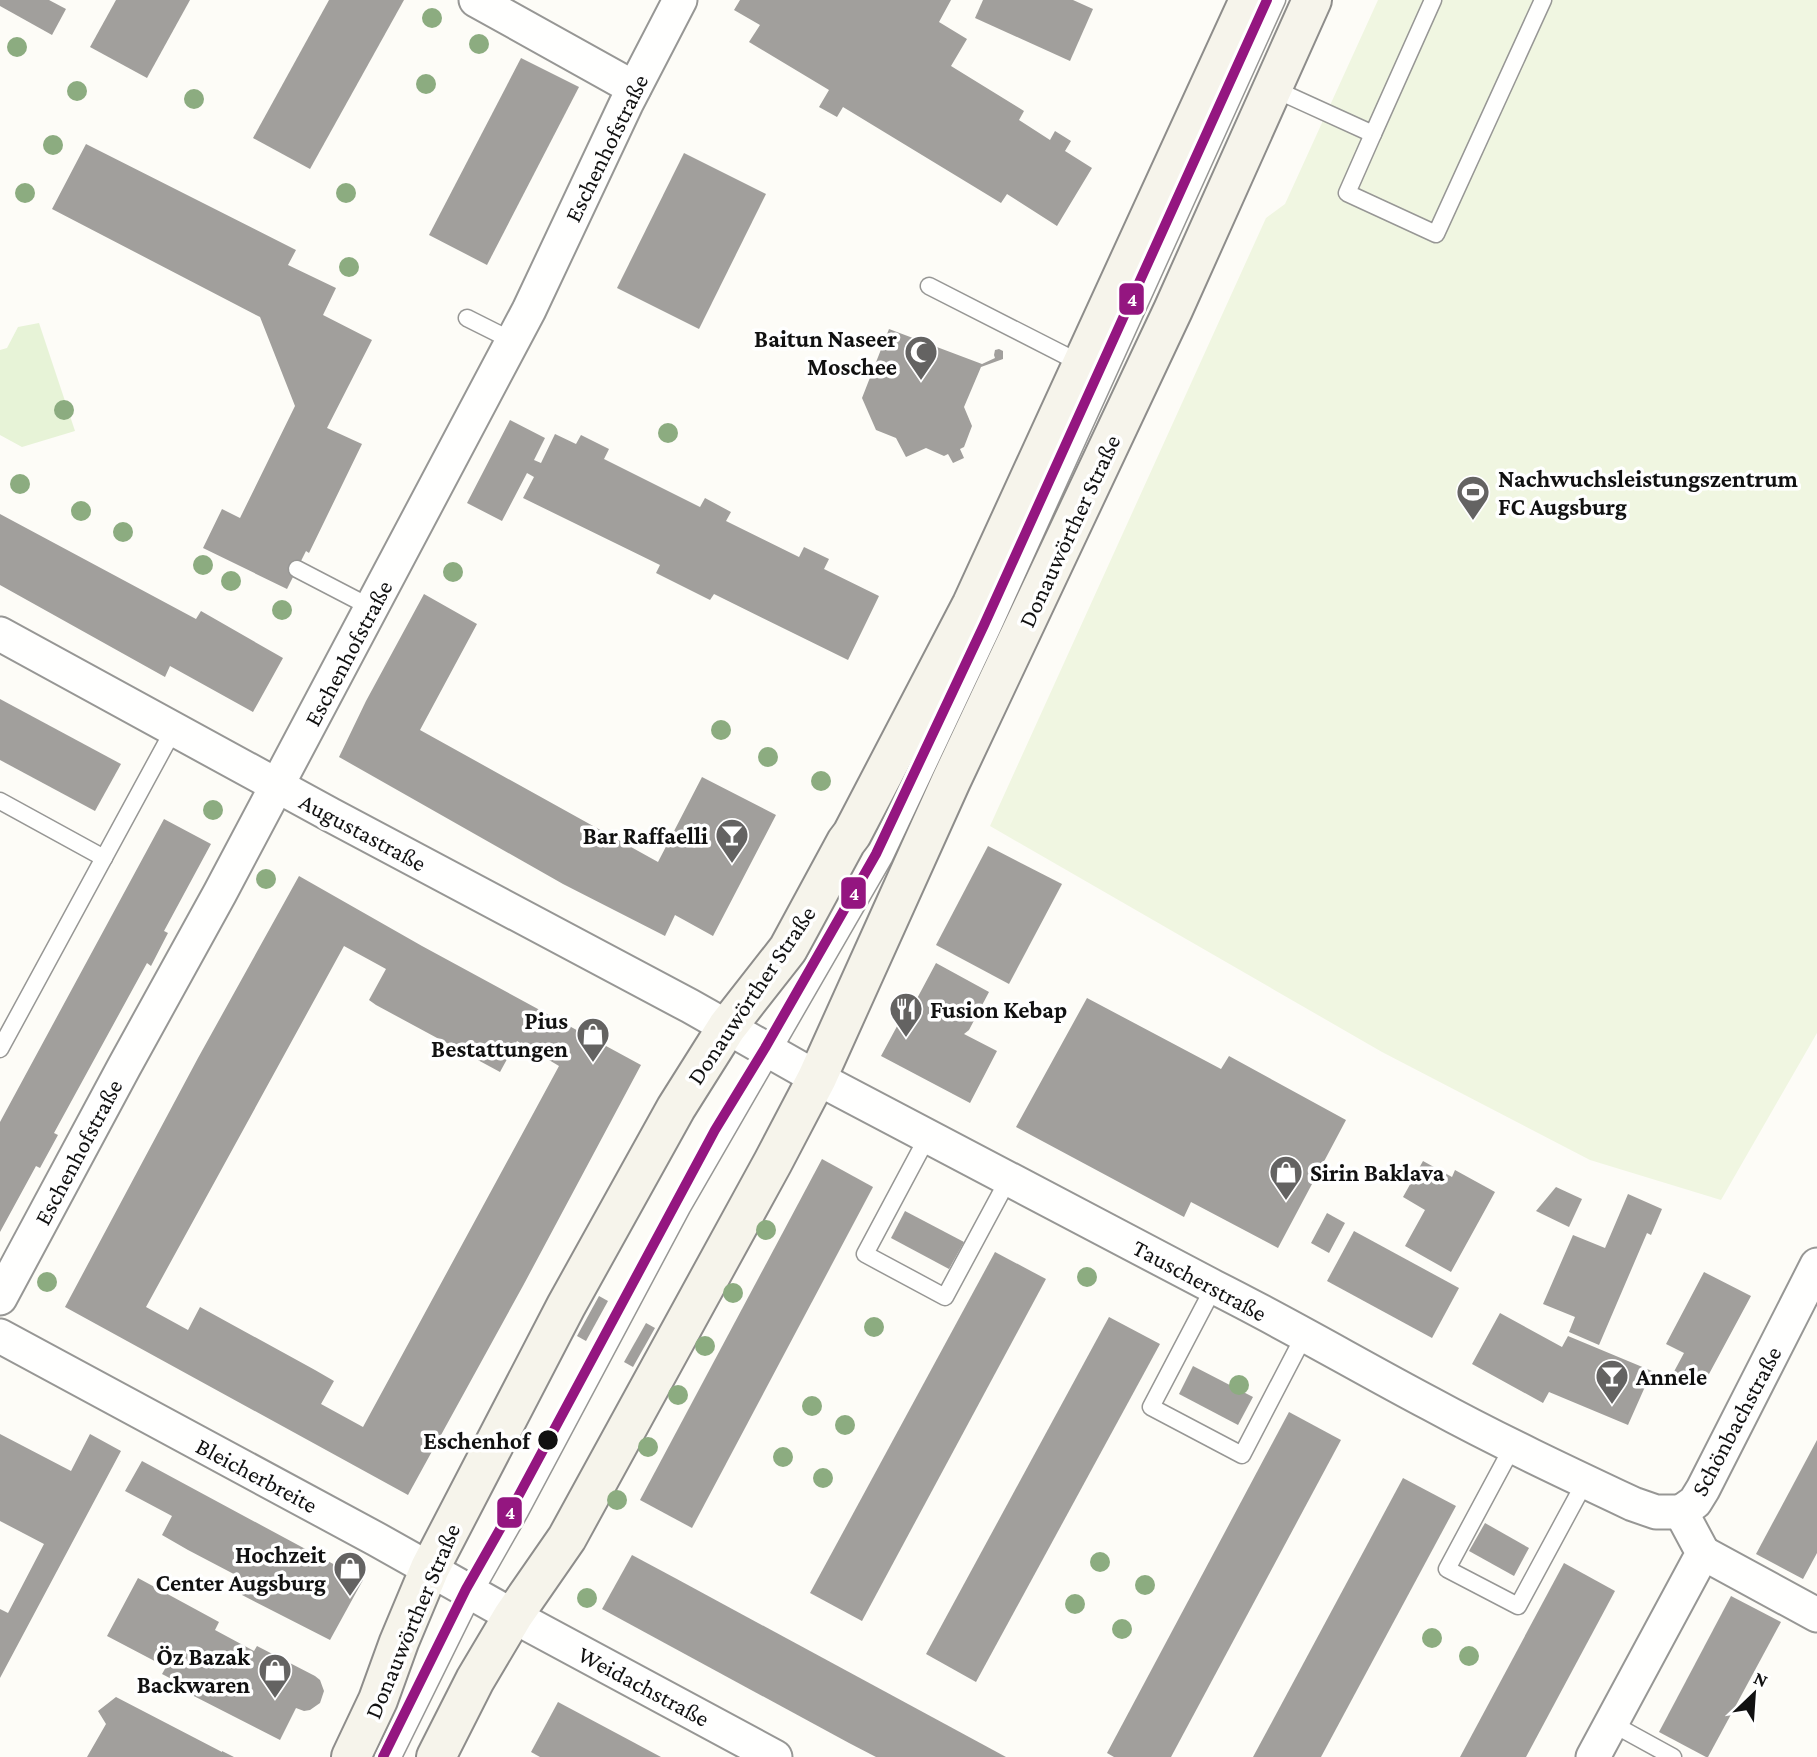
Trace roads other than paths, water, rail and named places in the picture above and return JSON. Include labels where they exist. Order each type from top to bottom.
[{"type":"main road","name":"Donauwörther Straße","points":[[351,1757],[378,1700],[430,1568],[579,1283],[676,1108],[727,1027],[788,949],[852,834],[972,604],[1249,0]]},
{"type":"main road","name":"Donauwörther Straße","points":[[436,1757],[475,1680],[513,1616],[566,1538],[817,1078],[951,781],[1173,310],[1312,0]]},
{"type":"street","points":[[477,0],[634,88]]},
{"type":"street","name":"Eschenhofstraße","points":[[0,1298],[214,904],[513,341],[634,88],[680,0]]},
{"type":"street","name":"Augustastraße","points":[[0,634],[276,786],[727,1027]]},
{"type":"street","name":"Tauscherstraße","points":[[727,1027],[817,1078],[1264,1312],[1433,1406],[1633,1504],[1656,1513],[1681,1512]]},
{"type":"street","name":"Schönbachstraße","points":[[1703,1553],[1681,1512],[1695,1502],[1703,1489],[1817,1265]]},
{"type":"street","name":"Bleicherbreite","points":[[0,1336],[430,1568],[513,1616]]},
{"type":"street","points":[[1593,1757],[1703,1553],[1817,1615]]},
{"type":"street","name":"Weidachstraße","points":[[513,1616],[775,1757]]},
{"type":"lane","points":[[393,1757],[474,1593],[682,1208],[884,858],[1003,604],[1277,0]]},
{"type":"lane","points":[[1433,0],[1347,193],[1436,234],[1543,0]]},
{"type":"lane","points":[[1272,88],[1373,134]]},
{"type":"lane","points":[[929,286],[1082,364]]},
{"type":"lane","points":[[467,318],[513,341]]},
{"type":"lane","points":[[297,569],[372,608]]},
{"type":"lane","points":[[0,1049],[174,729]]},
{"type":"lane","points":[[0,801],[104,858]]},
{"type":"lane","points":[[928,1136],[865,1254],[945,1297],[1009,1178]]},
{"type":"lane","points":[[1214,1287],[1151,1407],[1242,1455],[1304,1336]]},
{"type":"lane","points":[[1513,1446],[1447,1569],[1518,1606],[1585,1482]]},
{"type":"lane","points":[[1611,1723],[1673,1757]]},
{"type":"place","name":"Baitun Naseer Moschee","points":[[921,382]]},
{"type":"place","name":"Nachwuchsleistungszentrum FC Augsburg","points":[[1473,522]]},
{"type":"place","name":"Bar Raffaelli","points":[[732,865]]},
{"type":"place","name":"Fusion Kebap","points":[[906,1039]]},
{"type":"place","name":"Pius Bestattungen","points":[[593,1064]]},
{"type":"place","name":"Sirin Baklava","points":[[1286,1202]]},
{"type":"place","name":"Annele","points":[[1612,1406]]},
{"type":"place","name":"Eschenhof","points":[[548,1440]]},
{"type":"place","name":"Hochzeit Center Augsburg","points":[[350,1598]]},
{"type":"place","name":"Öz Bazak Backwaren","points":[[275,1700]]}]
